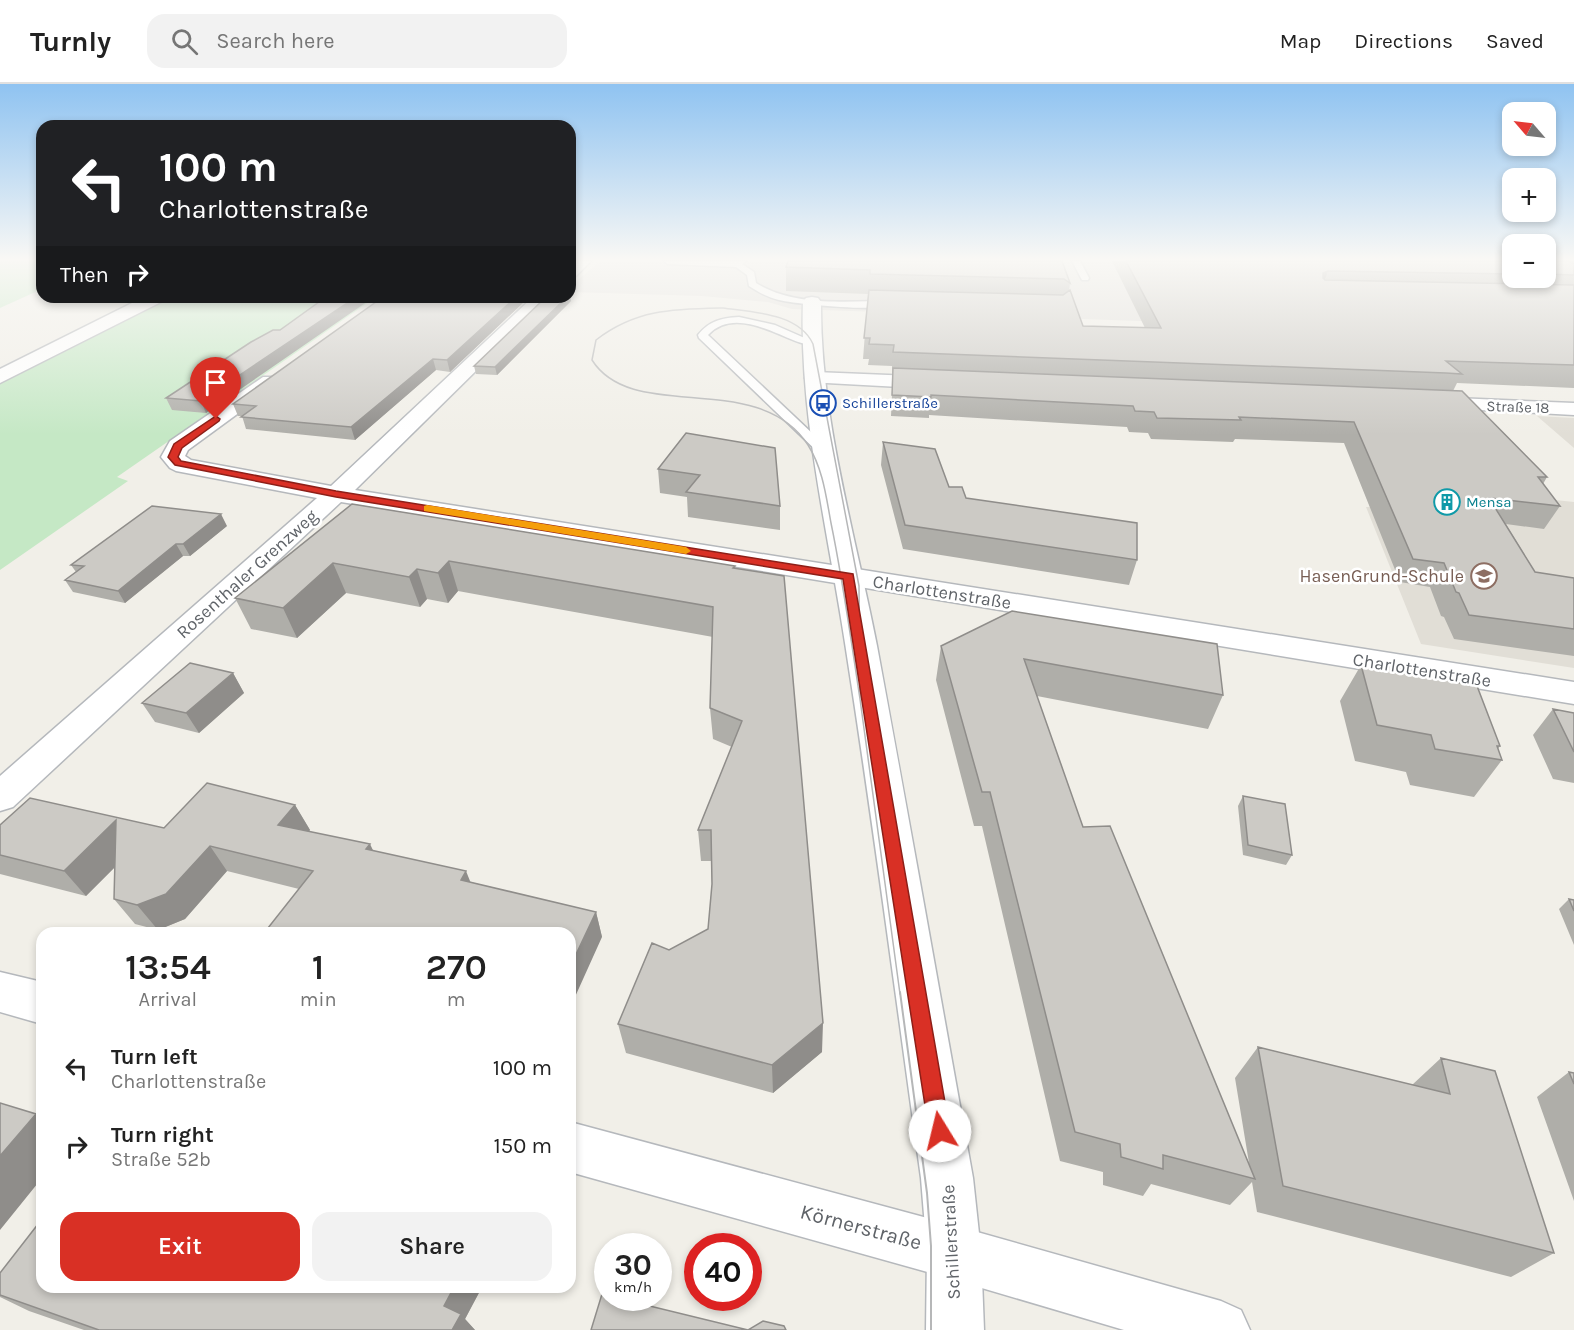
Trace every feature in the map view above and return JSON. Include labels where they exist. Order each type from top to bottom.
[{"type":"street","points":[[0,377],[114,319]]},
{"type":"street","name":"Rosenthaler Grenzweg","points":[[0,797],[336,494],[520,319]]},
{"type":"street","name":"Schillerstraße","points":[[812,319],[811,343],[826,453],[849,577],[945,1167],[954,1252],[955,1330]]},
{"type":"street","name":"Charlottenstraße","points":[[283,372],[177,446],[173,457],[178,463],[184,465],[336,494],[1574,693]]},
{"type":"street","points":[[815,378],[959,384]]},
{"type":"street","name":"Straße 18","points":[[1408,402],[1574,409]]},
{"type":"street","points":[[0,992],[36,1001]]},
{"type":"street","name":"Körnerstraße","points":[[576,1149],[954,1252],[1221,1330]]},
{"type":"lane","points":[[811,343],[774,326],[749,321],[732,321],[714,326],[703,335],[826,453]]},
{"type":"shaded area","points":[[1086,319],[1574,319],[1574,336]]},
{"type":"shaded area","points":[[1537,416],[1574,418],[1574,448]]},
{"type":"shaded area","name":"HasenGrund-Schule","points":[[1359,479],[1574,502],[1574,668],[1421,644],[1366,507],[1370,507]]},
{"type":"green space","points":[[114,319],[344,319],[117,477],[128,481],[0,570],[0,377]]},
{"type":"building","points":[[295,319],[323,319],[201,401],[166,398],[251,342],[273,330],[280,330]]},
{"type":"building","points":[[352,319],[492,319],[447,360],[433,359],[351,427],[241,417],[256,406],[233,404]]},
{"type":"building","points":[[523,319],[544,319],[495,367],[474,366]]},
{"type":"building","points":[[866,319],[1081,319],[1083,326],[1161,328],[1156,319],[1574,319],[1574,365],[1446,361],[1462,374],[893,352],[894,345],[869,344],[870,338],[864,338]]},
{"type":"building","points":[[893,368],[1462,391],[1547,477],[1538,477],[1560,506],[1489,498],[1535,572],[1574,578],[1574,629],[1469,615],[1444,563],[1413,559],[1354,422],[1239,417],[1241,420],[1157,418],[1154,412],[1135,411],[1133,406],[892,395]]},
{"type":"building","points":[[686,433],[775,448],[780,506],[686,492],[700,475],[658,469]]},
{"type":"building","points":[[883,442],[935,449],[949,487],[962,487],[966,498],[1137,523],[1137,560],[905,525]]},
{"type":"building","points":[[352,504],[735,566],[733,568],[784,576],[823,1023],[772,1065],[618,1024],[652,943],[669,950],[708,929],[712,884],[711,830],[698,830],[742,721],[710,708],[713,607],[449,561],[438,573],[417,569],[409,577],[333,563],[283,608],[235,598]]},
{"type":"building","points":[[152,506],[221,514],[183,544],[176,544],[118,591],[65,580],[84,566],[71,565]]},
{"type":"building","points":[[1012,611],[1217,644],[1223,695],[1024,659],[1083,827],[1110,826],[1255,1179],[1163,1155],[1163,1169],[1121,1157],[1120,1144],[1075,1132],[990,792],[982,792],[941,646]]},
{"type":"building","points":[[190,663],[233,673],[186,713],[142,703]]},
{"type":"building","points":[[1361,665],[1386,670],[1385,666],[1448,676],[1450,681],[1477,686],[1500,746],[1497,746],[1502,760],[1435,749],[1431,735],[1377,725]]},
{"type":"building","points":[[1553,709],[1574,713],[1574,752]]},
{"type":"building","points":[[207,783],[295,805],[278,825],[370,844],[366,849],[466,871],[461,880],[596,912],[576,954],[576,927],[269,927],[313,871],[210,846],[166,894],[137,905],[114,899],[116,820],[64,871],[0,855],[0,825],[30,798],[164,828]]},
{"type":"building","points":[[1243,796],[1285,804],[1292,855],[1248,845]]},
{"type":"building","points":[[1569,899],[1574,900],[1574,911]]},
{"type":"building","points":[[1258,1047],[1450,1094],[1441,1058],[1495,1071],[1554,1253],[1283,1186]]},
{"type":"building","points":[[1569,1072],[1574,1073],[1574,1084]]},
{"type":"building","points":[[0,1103],[36,1114],[0,1156]]},
{"type":"building","points":[[36,1227],[36,1293],[451,1293],[444,1306],[461,1314],[452,1330],[99,1330],[0,1295],[0,1273]]},
{"type":"building","points":[[597,1311],[670,1311],[748,1330],[591,1330]]},
{"type":"building","points":[[763,1321],[784,1326],[786,1330],[748,1330]]},
{"type":"tram line","points":[[635,319],[596,340],[592,360],[611,379],[636,390],[728,401],[759,408],[786,422],[808,445],[821,473],[843,589],[860,699]]},
{"type":"tram line","points":[[783,319],[797,326],[813,344],[859,586],[860,699]]},
{"type":"tram line","points":[[860,699],[900,994]]},
{"type":"tram line","points":[[900,992],[927,1193],[931,1246],[931,1330]]},
{"type":"slow traffic","points":[[427,508],[686,551]]},
{"type":"place","name":"Schillerstraße","points":[[823,403]]},
{"type":"place","name":"Mensa","points":[[1447,502]]},
{"type":"place","name":"HasenGrund-Schule","points":[[1484,576]]},
{"type":"route","points":[[216,419],[177,446],[174,460],[184,465],[336,494],[849,577],[940,1131]]}]
